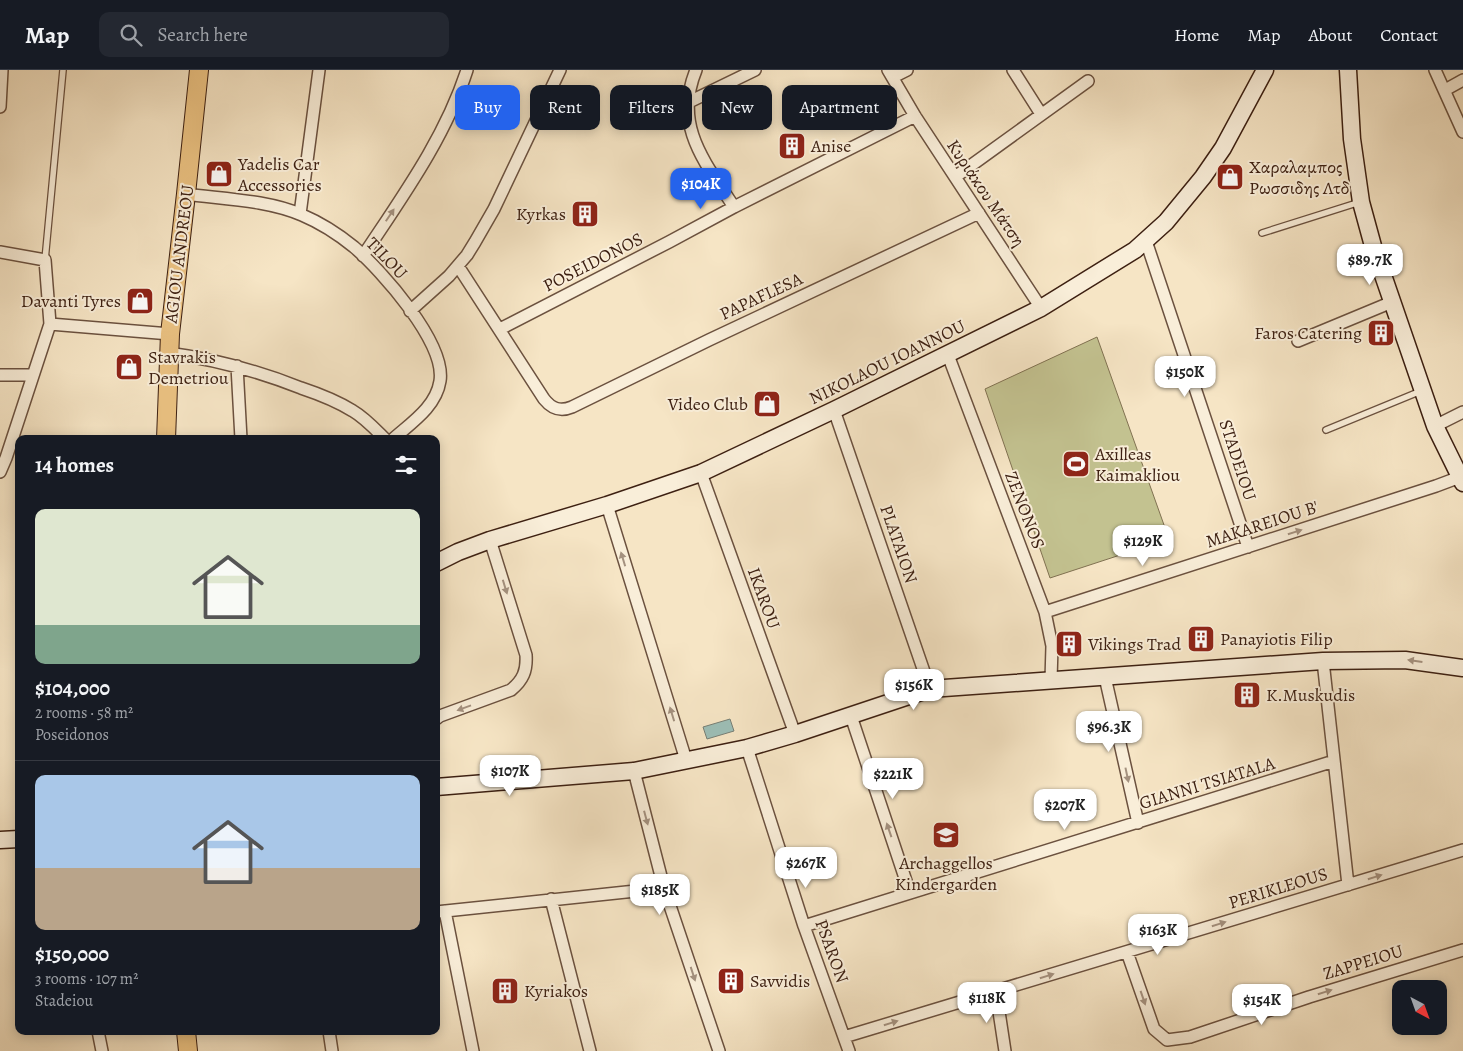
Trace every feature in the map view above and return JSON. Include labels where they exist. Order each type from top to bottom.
[{"type":"main road","name":"AGIOU ANDREOU","points":[[166,435],[168,353],[198,70]]},
{"type":"main road","points":[[186,1035],[188,1051]]},
{"type":"street","points":[[0,106],[2,70]]},
{"type":"street","points":[[300,214],[319,70]]},
{"type":"street","points":[[363,256],[427,158],[467,70]]},
{"type":"street","points":[[410,311],[458,266],[471,249],[494,209],[560,70]]},
{"type":"street","points":[[691,85],[696,70]]},
{"type":"street","points":[[692,101],[755,70]]},
{"type":"street","points":[[891,74],[907,70]]},
{"type":"street","points":[[1013,70],[1041,114]]},
{"type":"street","name":"NIKOLAOU IOANNOU","points":[[440,561],[490,540],[607,505],[701,473],[1042,308],[1123,258],[1146,241],[1179,207],[1214,162],[1233,131],[1265,70]]},
{"type":"street","points":[[1348,70],[1352,139],[1361,202],[1373,246],[1435,426],[1461,480]]},
{"type":"street","points":[[1434,70],[1463,132]]},
{"type":"street","name":"Κυριάκου Μάτση","points":[[891,74],[915,116],[955,178],[1042,308]]},
{"type":"street","points":[[1445,90],[1463,80]]},
{"type":"street","points":[[955,178],[1088,81]]},
{"type":"street","name":"POSEIDONOS","points":[[500,329],[734,207],[915,116]]},
{"type":"street","points":[[691,130],[707,165],[734,207]]},
{"type":"street","name":"TILOU","points":[[186,194],[241,201],[300,214],[328,229],[363,256],[389,284],[428,337],[439,364],[440,382],[438,390],[421,414],[397,435]]},
{"type":"street","name":"PAPAFLESA","points":[[500,329],[544,399],[553,408],[558,410],[572,407],[709,340],[979,213]]},
{"type":"street","name":"STADEIOU","points":[[1146,241],[1248,547]]},
{"type":"street","points":[[0,252],[46,260],[50,324],[0,472]]},
{"type":"street","points":[[458,266],[500,329]]},
{"type":"street","points":[[1298,341],[1392,302]]},
{"type":"street","points":[[50,324],[170,334]]},
{"type":"street","points":[[168,353],[237,366],[317,394],[342,405],[364,418],[380,435]]},
{"type":"street","name":"ZENONOS","points":[[948,355],[1045,612],[1052,646],[1051,680]]},
{"type":"street","points":[[237,366],[241,435]]},
{"type":"street","points":[[0,376],[33,375]]},
{"type":"street","name":"PLATAION","points":[[834,410],[930,689]]},
{"type":"street","points":[[1435,426],[1463,412]]},
{"type":"street","name":"IKAROU","points":[[701,473],[795,734]]},
{"type":"street","name":"MAKAREIOU B'","points":[[1045,612],[1436,486],[1461,480]]},
{"type":"street","points":[[607,505],[686,760]]},
{"type":"street","points":[[440,716],[511,690],[520,682],[524,675],[526,655],[490,540]]},
{"type":"street","points":[[440,787],[634,771],[747,748],[930,689],[1323,661],[1405,660],[1463,668]]},
{"type":"street","points":[[1323,661],[1348,885]]},
{"type":"street","points":[[1105,677],[1138,823]]},
{"type":"street","points":[[850,716],[910,893]]},
{"type":"street","name":"PSARON","points":[[747,748],[804,926],[849,1051]]},
{"type":"street","name":"GIANNI TSIATALA","points":[[804,926],[1334,761]]},
{"type":"street","points":[[634,771],[664,888],[718,1051]]},
{"type":"street","points":[[0,840],[15,839]]},
{"type":"street","name":"PERIKLEOUS","points":[[844,1037],[1463,850]]},
{"type":"street","points":[[474,1051],[440,911],[664,888]]},
{"type":"street","points":[[552,900],[590,1051]]},
{"type":"street","name":"ZAPPEIOU","points":[[1127,952],[1154,1029],[1166,1040],[1190,1037],[1309,997],[1463,950]]},
{"type":"street","points":[[996,992],[1005,1051]]},
{"type":"street","points":[[99,1035],[102,1051]]},
{"type":"street","points":[[330,1035],[332,1051]]},
{"type":"lane","points":[[46,260],[63,70]]},
{"type":"lane","points":[[1262,234],[1361,202]]},
{"type":"lane","points":[[1326,430],[1423,391]]},
{"type":"shaded area","name":"Axilleas Kaimakliou","points":[[1097,337],[1169,539],[1050,578],[985,389]]},
{"type":"water","points":[[730,719],[734,731],[707,739],[703,727]]},
{"type":"place","name":"Anise","points":[[792,146]]},
{"type":"place","name":"Yadelis Car Accessories","points":[[219,174]]},
{"type":"place","name":"Χαραλαμπος Ρωσσιδης Λτδ","points":[[1230,177]]},
{"type":"place","name":"Kyrkas","points":[[585,214]]},
{"type":"place","name":"Davanti Tyres","points":[[140,301]]},
{"type":"place","name":"Faros Catering","points":[[1381,333]]},
{"type":"place","name":"Stavrakis Demetriou","points":[[129,367]]},
{"type":"place","name":"Video Club","points":[[767,404]]},
{"type":"place","name":"Axilleas Kaimakliou","points":[[1076,464]]},
{"type":"place","name":"Panayiotis Filip","points":[[1201,639]]},
{"type":"place","name":"Vikings Trad","points":[[1069,644]]},
{"type":"place","name":"K.Muskudis","points":[[1247,695]]},
{"type":"place","name":"Archaggellos Kindergarden","points":[[946,835]]},
{"type":"place","name":"Savvidis","points":[[731,981]]},
{"type":"place","name":"Kyriakos","points":[[505,991]]}]
